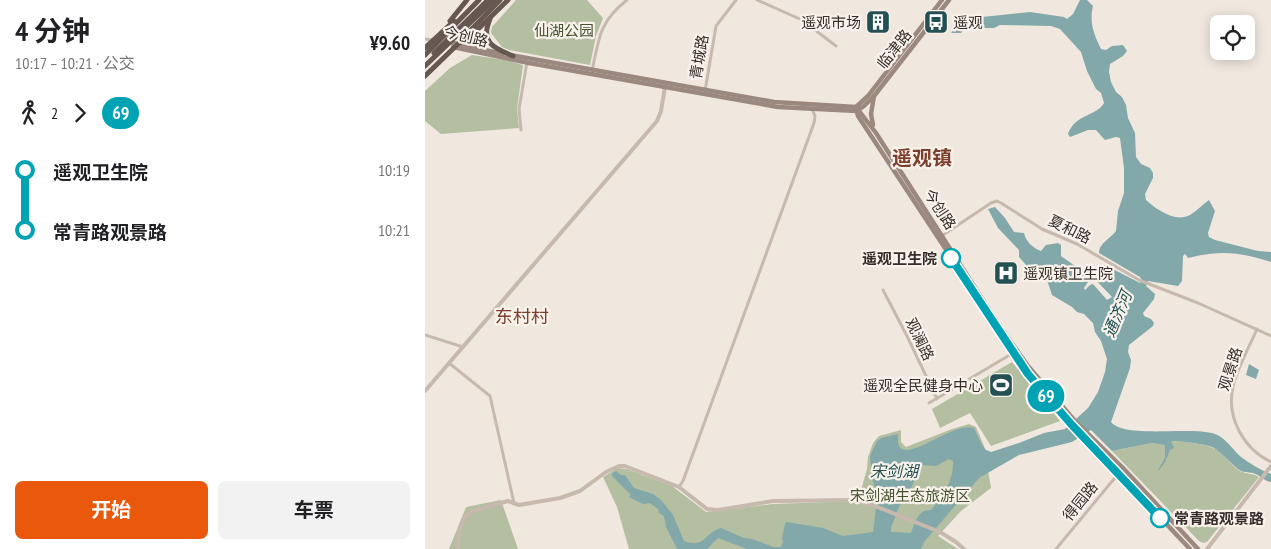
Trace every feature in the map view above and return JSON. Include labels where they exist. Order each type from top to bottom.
[{"type":"highway","points":[[425,48],[469,0]]},
{"type":"highway","points":[[439,34],[477,0]]},
{"type":"highway","points":[[425,55],[477,0]]},
{"type":"highway","points":[[425,64],[488,0]]},
{"type":"highway","points":[[425,76],[494,0]]},
{"type":"highway","points":[[453,45],[500,0]]},
{"type":"highway","points":[[425,64],[473,34],[508,0]]},
{"type":"highway","points":[[491,16],[486,34],[489,41],[498,50],[513,56]]},
{"type":"main road","name":"临津路","points":[[857,109],[942,0]]},
{"type":"main road","name":"临津路","points":[[857,109],[864,106],[875,95],[949,0]]},
{"type":"main road","name":"今创路","points":[[433,40],[527,61],[705,92],[774,102],[857,109],[876,133],[997,322],[1028,366],[1073,422]]},
{"type":"main road","name":"今创路","points":[[453,45],[513,56],[527,61]]},
{"type":"main road","name":"今创路","points":[[592,73],[665,88],[705,92],[778,107],[857,109]]},
{"type":"main road","points":[[875,95],[871,114],[876,133]]},
{"type":"main road","name":"今创路","points":[[857,109],[858,116],[1028,374],[1073,422]]},
{"type":"main road","points":[[1073,422],[1123,468],[1198,549]]},
{"type":"main road","points":[[1086,435],[1118,474],[1190,549]]},
{"type":"street","points":[[592,73],[603,25],[627,0]]},
{"type":"street","name":"青城路","points":[[705,92],[716,26],[736,0]]},
{"type":"street","points":[[757,0],[802,20],[836,46]]},
{"type":"street","points":[[763,3],[767,0]]},
{"type":"street","points":[[425,38],[433,40]]},
{"type":"street","points":[[521,130],[519,109],[527,61]]},
{"type":"street","points":[[425,391],[657,121],[661,111],[665,88]]},
{"type":"street","points":[[679,487],[683,482],[814,123],[815,116],[812,109]]},
{"type":"street","name":"夏和路","points":[[943,236],[997,201],[1042,229],[1077,244],[1147,284],[1198,303],[1257,329]]},
{"type":"street","name":"观澜路","points":[[883,290],[937,399]]},
{"type":"street","points":[[1257,329],[1271,336]]},
{"type":"street","name":"观景路","points":[[1257,329],[1237,375],[1231,400],[1236,424],[1247,444],[1255,452],[1271,462]]},
{"type":"street","points":[[425,335],[463,347]]},
{"type":"street","points":[[929,403],[1013,352]]},
{"type":"street","points":[[449,363],[490,396],[514,503]]},
{"type":"street","points":[[458,549],[459,531],[465,517],[473,511],[508,501],[519,505],[560,498],[580,491],[606,472],[619,466],[631,468],[679,487],[707,509],[712,510],[773,501],[852,500],[875,506],[940,532],[964,549]]},
{"type":"street","points":[[1207,549],[1271,467]]},
{"type":"street","name":"得园路","points":[[1056,549],[1123,468]]},
{"type":"green space","name":"仙湖公园","points":[[516,0],[587,0],[603,18],[596,36],[590,65],[509,50],[502,47],[491,33],[492,27]]},
{"type":"green space","points":[[472,55],[523,65],[517,109],[519,128],[441,134],[425,121],[425,91],[450,68]]},
{"type":"green space","name":"遥观全民健身中心","points":[[1012,362],[1060,421],[991,446],[970,413],[940,428],[932,409]]},
{"type":"green space","name":"宋剑湖生态旅游区","points":[[969,424],[976,427],[984,446],[991,488],[961,511],[938,536],[958,549],[629,549],[617,507],[603,477],[618,468],[627,469],[672,486],[706,512],[773,504],[858,501],[867,469],[868,457],[873,443],[879,436],[901,430],[901,442],[906,447]]},
{"type":"green space","points":[[1171,441],[1195,443],[1213,448],[1240,471],[1259,477],[1207,542],[1199,541],[1112,451]]},
{"type":"green space","points":[[501,500],[518,549],[449,549],[466,507]]},
{"type":"water","points":[[1080,0],[1087,0],[1093,6],[1093,28],[1101,49],[1106,50],[1112,46],[1123,45],[1127,51],[1123,56],[1110,64],[1109,72],[1116,92],[1122,97],[1126,105],[1128,118],[1135,133],[1136,157],[1141,164],[1150,168],[1153,173],[1153,178],[1145,194],[1146,200],[1166,214],[1184,217],[1195,212],[1209,200],[1215,211],[1208,233],[1209,237],[1258,251],[1271,252],[1271,262],[1230,253],[1188,258],[1185,254],[1183,256],[1182,281],[1178,286],[1148,281],[1146,286],[1155,294],[1154,299],[1143,313],[1144,316],[1151,319],[1154,323],[1153,326],[1129,345],[1130,368],[1111,422],[1118,427],[1130,430],[1190,431],[1215,434],[1226,441],[1244,460],[1271,474],[1271,482],[1253,473],[1240,470],[1214,448],[1187,442],[1171,441],[1174,448],[1170,450],[1165,462],[1158,470],[1165,458],[1165,445],[1152,443],[1112,451],[1091,430],[1072,442],[1019,455],[979,478],[924,542],[921,549],[747,549],[718,538],[707,549],[677,549],[666,527],[664,516],[650,503],[643,504],[629,497],[631,495],[612,476],[612,473],[616,471],[621,475],[625,475],[634,488],[653,494],[661,500],[673,515],[684,541],[691,543],[700,542],[715,530],[721,528],[744,538],[774,547],[781,547],[787,522],[823,528],[843,536],[873,532],[879,498],[872,479],[870,456],[877,441],[881,438],[898,434],[899,446],[902,449],[908,450],[956,430],[966,427],[974,428],[982,445],[991,452],[1044,433],[1065,429],[1088,408],[1098,392],[1107,359],[1093,323],[1084,314],[1077,312],[1052,295],[1047,280],[1027,266],[1019,257],[1019,250],[998,228],[988,209],[995,207],[1014,232],[1024,233],[1028,242],[1038,250],[1041,251],[1046,245],[1058,243],[1061,245],[1061,256],[1088,275],[1085,290],[1093,284],[1107,300],[1112,297],[1091,275],[1105,265],[1140,283],[1142,280],[1140,277],[1099,253],[1103,243],[1116,231],[1118,211],[1124,193],[1124,168],[1120,138],[1116,137],[1105,140],[1096,130],[1088,130],[1070,137],[1068,134],[1071,127],[1096,111],[1104,103],[1101,93],[1096,89],[1087,71],[1081,52],[1060,29],[1051,26],[1000,25],[994,28],[965,28],[961,33],[951,33],[963,19],[1030,12],[1067,19],[1073,14]],"holes":[[[949,459],[953,461],[950,481],[931,510],[920,514],[911,533],[891,532],[904,494],[909,492],[921,465],[936,466]]]},
{"type":"water","points":[[1249,364],[1259,370],[1256,379],[1246,375]]},
{"type":"bus line","name":"69","points":[[951,258],[1028,374],[1071,424],[1160,518]]},
{"type":"place","name":"遥观市场","points":[[878,22]]},
{"type":"place","name":"遥观","points":[[936,22]]},
{"type":"place","name":"遥观卫生院","points":[[951,258]]},
{"type":"place","name":"遥观镇卫生院","points":[[1006,273]]},
{"type":"place","name":"遥观全民健身中心","points":[[1001,385]]},
{"type":"place","name":"常青路观景路","points":[[1160,518]]},
{"type":"district","name":"遥观镇","points":[[922,158]]},
{"type":"district","name":"东村村","points":[[522,316]]},
{"type":"water label","name":"通济河","points":[[1117,314]]},
{"type":"water label","name":"宋剑湖","points":[[894,471]]}]
